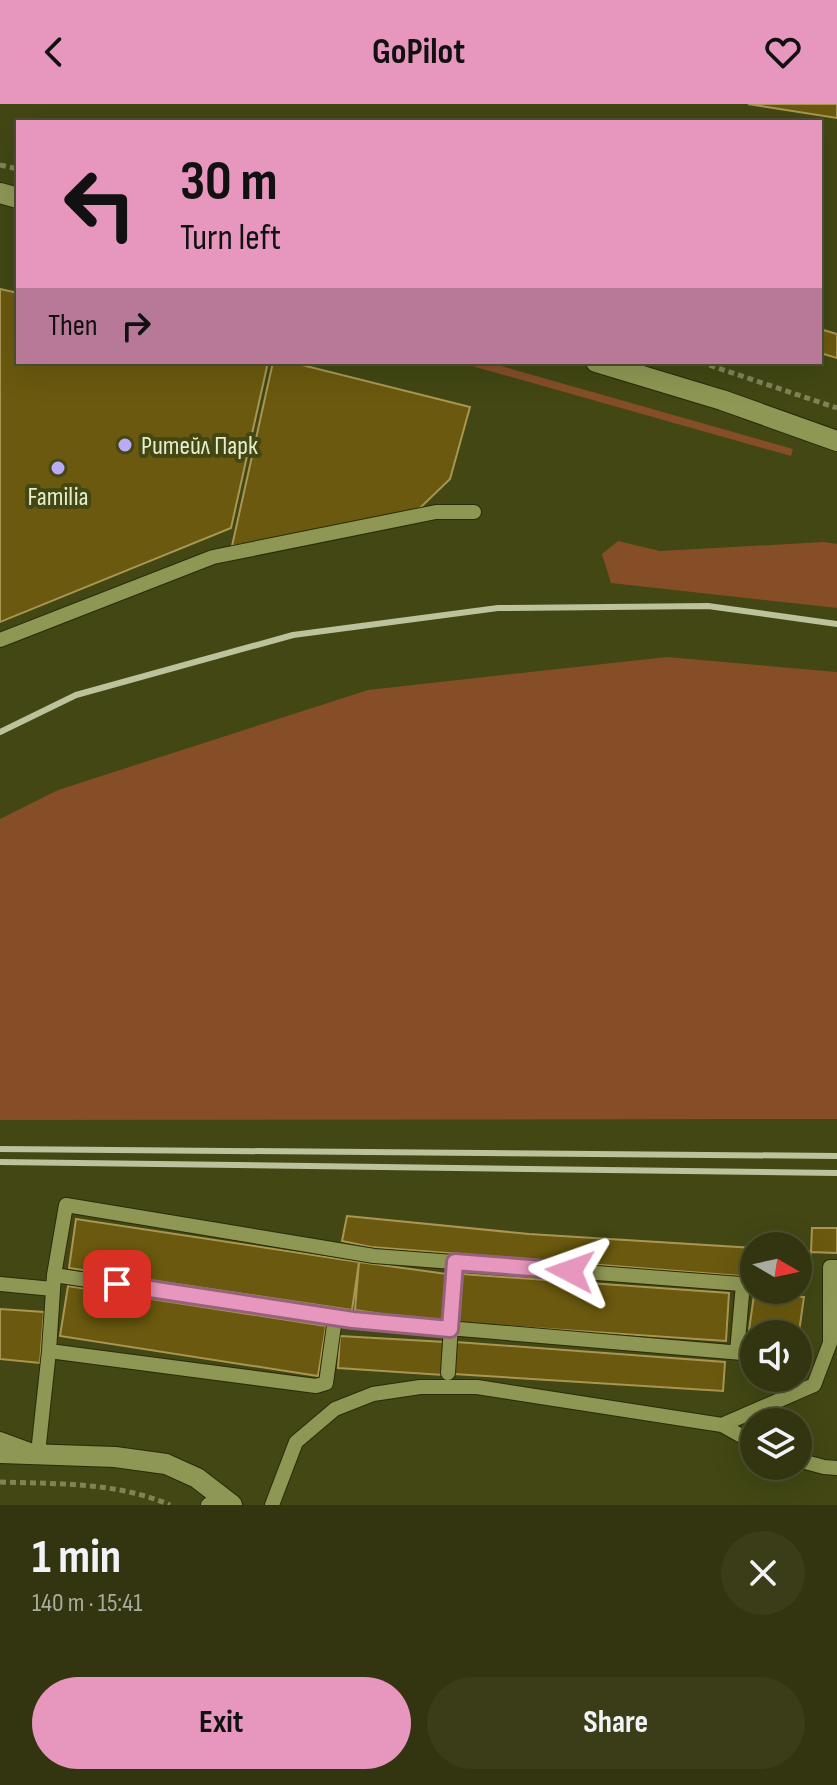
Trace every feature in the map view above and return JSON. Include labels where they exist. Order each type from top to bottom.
[{"type":"main road","points":[[603,364],[722,400],[837,441]]},
{"type":"main road","points":[[0,1453],[115,1457],[166,1464],[197,1478],[221,1502]]},
{"type":"lane","points":[[0,640],[213,557],[436,512],[474,512]]},
{"type":"lane","points":[[0,1439],[38,1453],[54,1282],[66,1205],[374,1256],[740,1283]]},
{"type":"lane","points":[[448,1373],[455,1262]]},
{"type":"lane","points":[[722,1425],[814,1385],[833,1344],[830,1267],[837,1267]]},
{"type":"lane","points":[[0,1284],[54,1282],[335,1318],[740,1352]]},
{"type":"lane","points":[[737,1352],[745,1304]]},
{"type":"lane","points":[[49,1351],[316,1386],[326,1383],[335,1318]]},
{"type":"lane","points":[[272,1505],[296,1442],[335,1409],[373,1394],[420,1387],[477,1387],[722,1425],[740,1435]]},
{"type":"lane","points":[[812,1464],[837,1468]]},
{"type":"path","points":[[706,364],[837,408]]},
{"type":"path","points":[[0,1482],[100,1486],[147,1495],[170,1505]]},
{"type":"shaded area","points":[[465,364],[494,364],[793,449],[791,456]]},
{"type":"shaded area","points":[[618,541],[660,551],[824,542],[837,544],[837,608],[611,583],[602,554]]},
{"type":"shaded area","points":[[667,657],[837,672],[837,1119],[0,1120],[0,819],[58,790],[368,690]]},
{"type":"building","points":[[748,104],[837,104],[837,118]]},
{"type":"building","name":"Ритейл Парк","points":[[0,289],[16,293],[16,364],[268,364],[231,528],[0,622]]},
{"type":"building","points":[[822,330],[837,334],[837,358],[822,354]]},
{"type":"building","points":[[273,364],[298,364],[470,407],[450,479],[420,508],[376,523],[232,546]]},
{"type":"building","points":[[347,1216],[529,1234],[740,1247],[740,1276],[371,1247],[342,1241]]},
{"type":"building","points":[[76,1219],[359,1262],[352,1310],[69,1268]]},
{"type":"building","points":[[812,1228],[837,1228],[837,1253],[812,1252]]},
{"type":"building","points":[[359,1262],[447,1274],[443,1323],[355,1310]]},
{"type":"building","points":[[461,1274],[729,1293],[726,1341],[458,1323]]},
{"type":"building","points":[[68,1286],[326,1326],[318,1376],[60,1336]]},
{"type":"building","points":[[753,1304],[803,1304],[801,1320],[750,1320]]},
{"type":"building","points":[[0,1309],[44,1312],[40,1363],[0,1359]]},
{"type":"building","points":[[340,1336],[445,1342],[443,1375],[338,1368]]},
{"type":"building","points":[[456,1342],[725,1362],[723,1391],[454,1374]]},
{"type":"railway","points":[[0,732],[76,695],[293,635],[498,608],[708,606],[837,624]]},
{"type":"railway","points":[[0,1149],[837,1156]]},
{"type":"railway","points":[[0,1162],[837,1173]]},
{"type":"place","name":"Ритейл Парк","points":[[125,445]]},
{"type":"place","name":"Familia","points":[[58,468]]},
{"type":"route","points":[[117,1284],[353,1320],[450,1329],[455,1262],[570,1271]]}]
